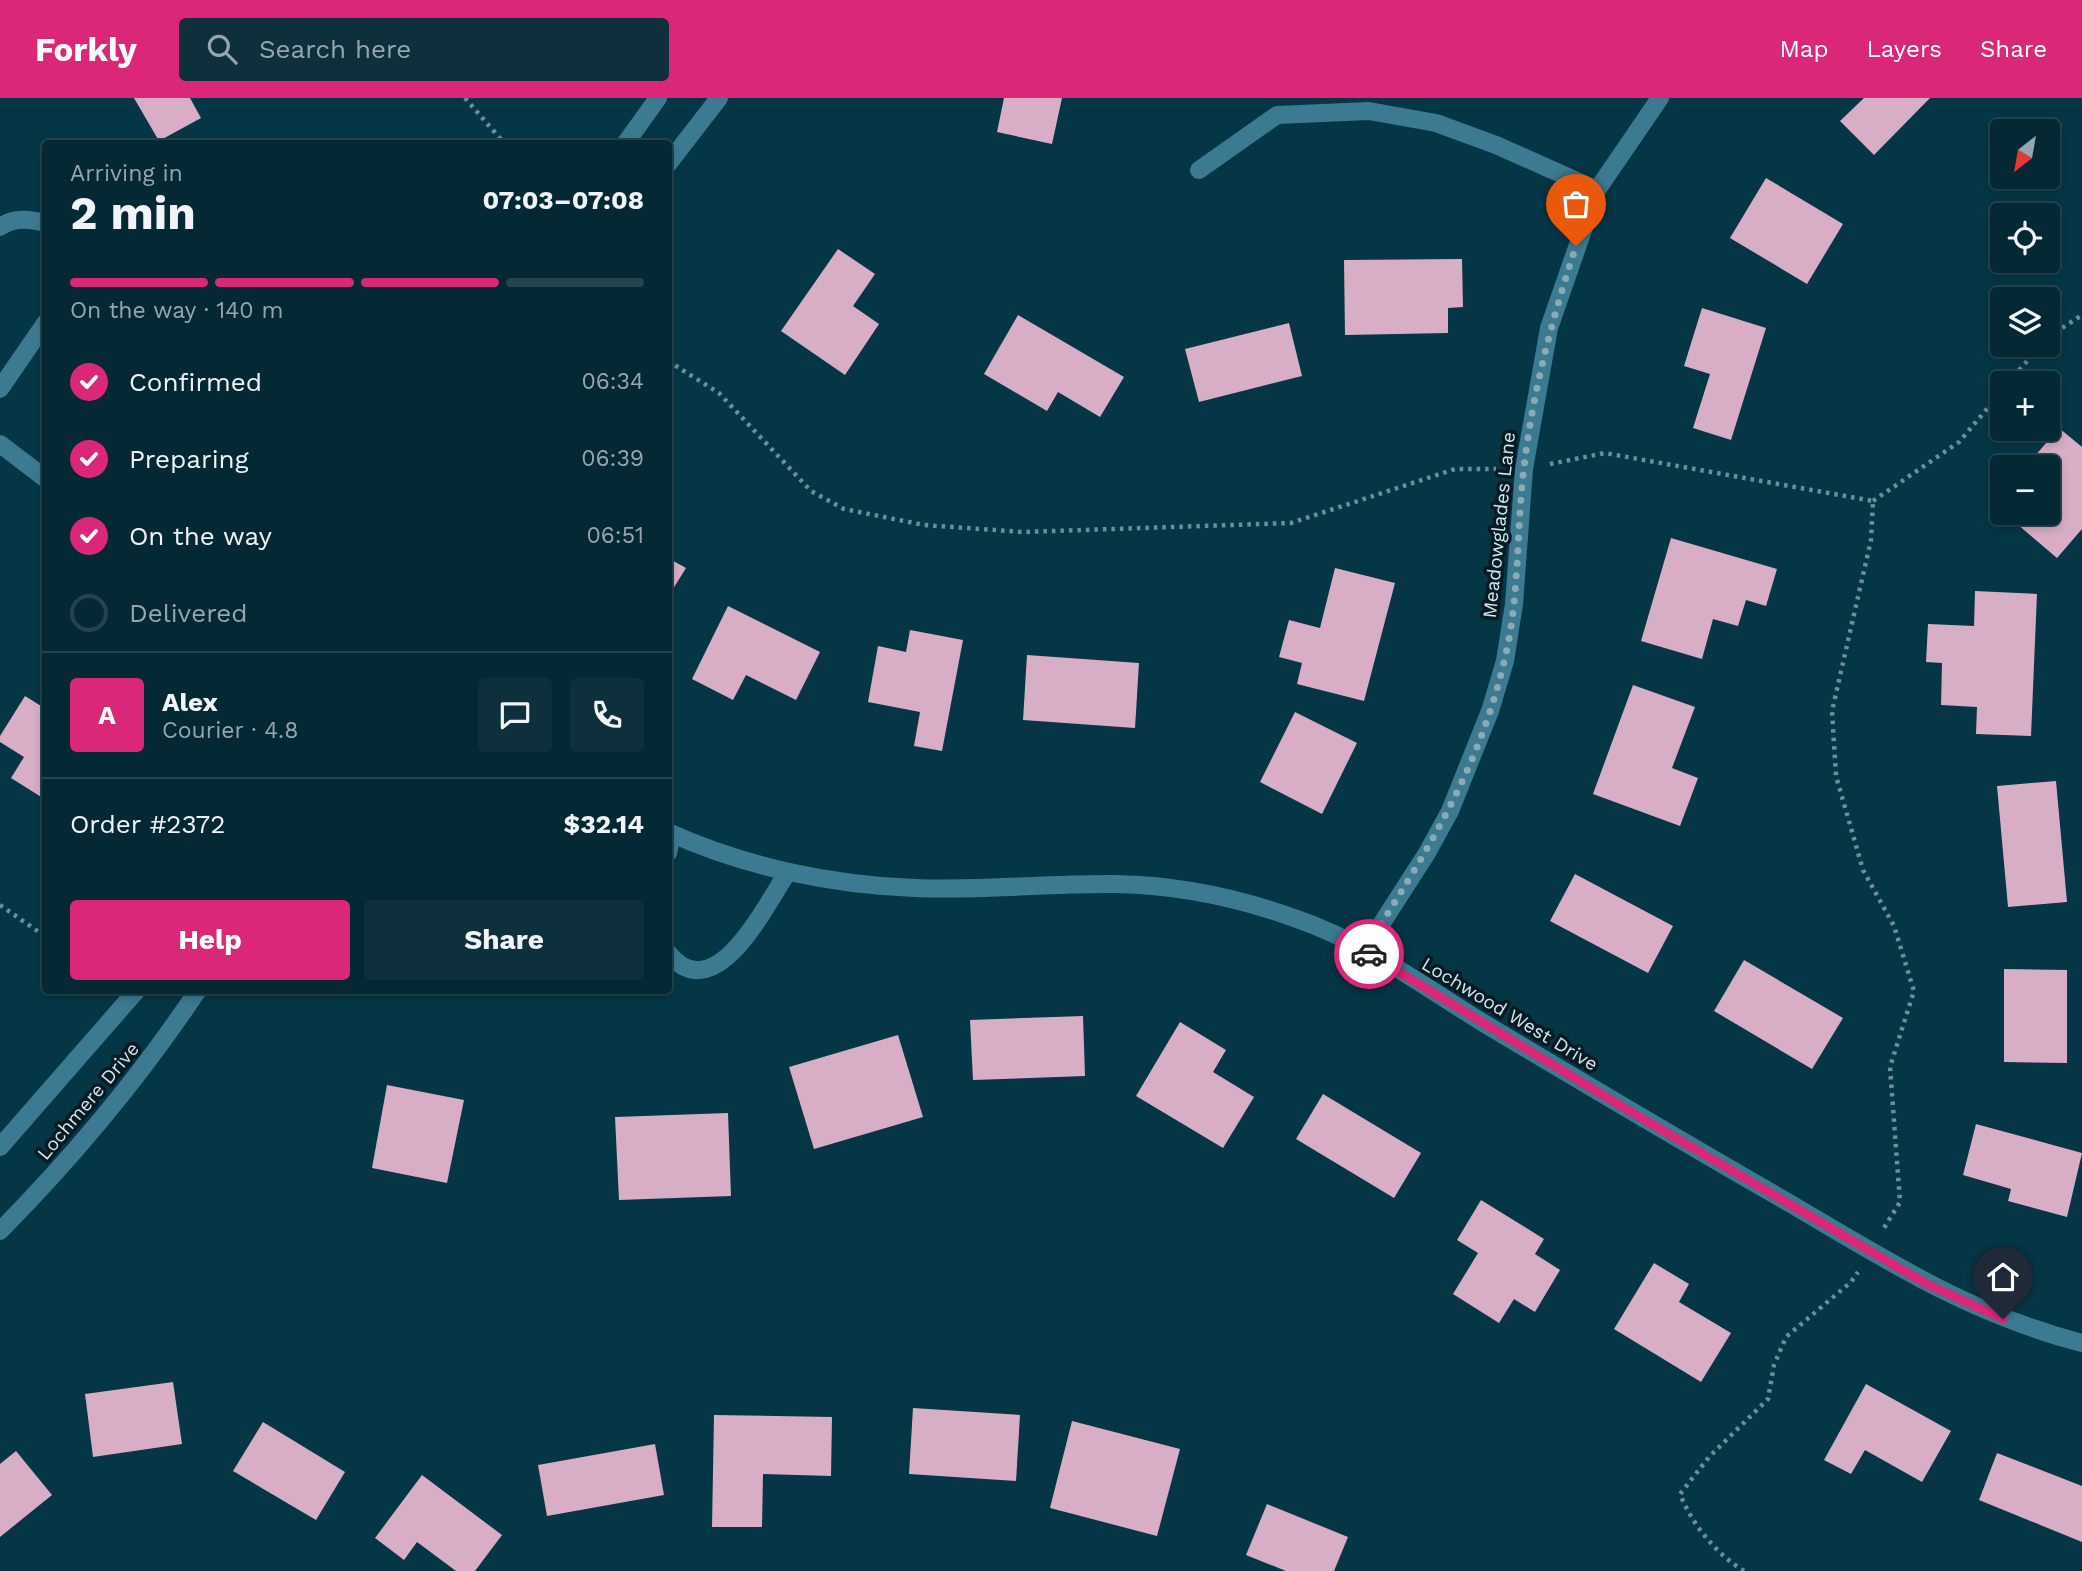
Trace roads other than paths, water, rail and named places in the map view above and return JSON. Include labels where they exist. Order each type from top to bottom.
[{"type":"street","points":[[628,140],[658,98]]},
{"type":"street","points":[[672,159],[719,98]]},
{"type":"street","name":"Meadowglades Lane","points":[[1364,951],[1427,853],[1450,811],[1490,710],[1505,661],[1514,604],[1524,469],[1549,328],[1597,190],[1660,98]]},
{"type":"street","points":[[1199,170],[1277,115],[1369,111],[1436,123],[1496,145],[1597,190]]},
{"type":"street","points":[[0,227],[8,222],[30,219],[42,222]]},
{"type":"street","points":[[0,389],[42,329]]},
{"type":"street","points":[[0,444],[42,476]]},
{"type":"street","name":"Lochwood West Drive","points":[[672,834],[706,848],[788,872],[864,885],[919,888],[1118,884],[1178,889],[1257,905],[1302,920],[1364,951],[1626,1109],[1871,1251],[1983,1311],[2082,1343]]},
{"type":"street","points":[[672,957],[682,967],[704,970],[722,964],[738,949],[788,872]]},
{"type":"street","name":"Lochmere Drive","points":[[0,1147],[134,994]]},
{"type":"street","name":"Lochmere Drive","points":[[0,1231],[51,1180],[159,1049],[195,994]]}]
